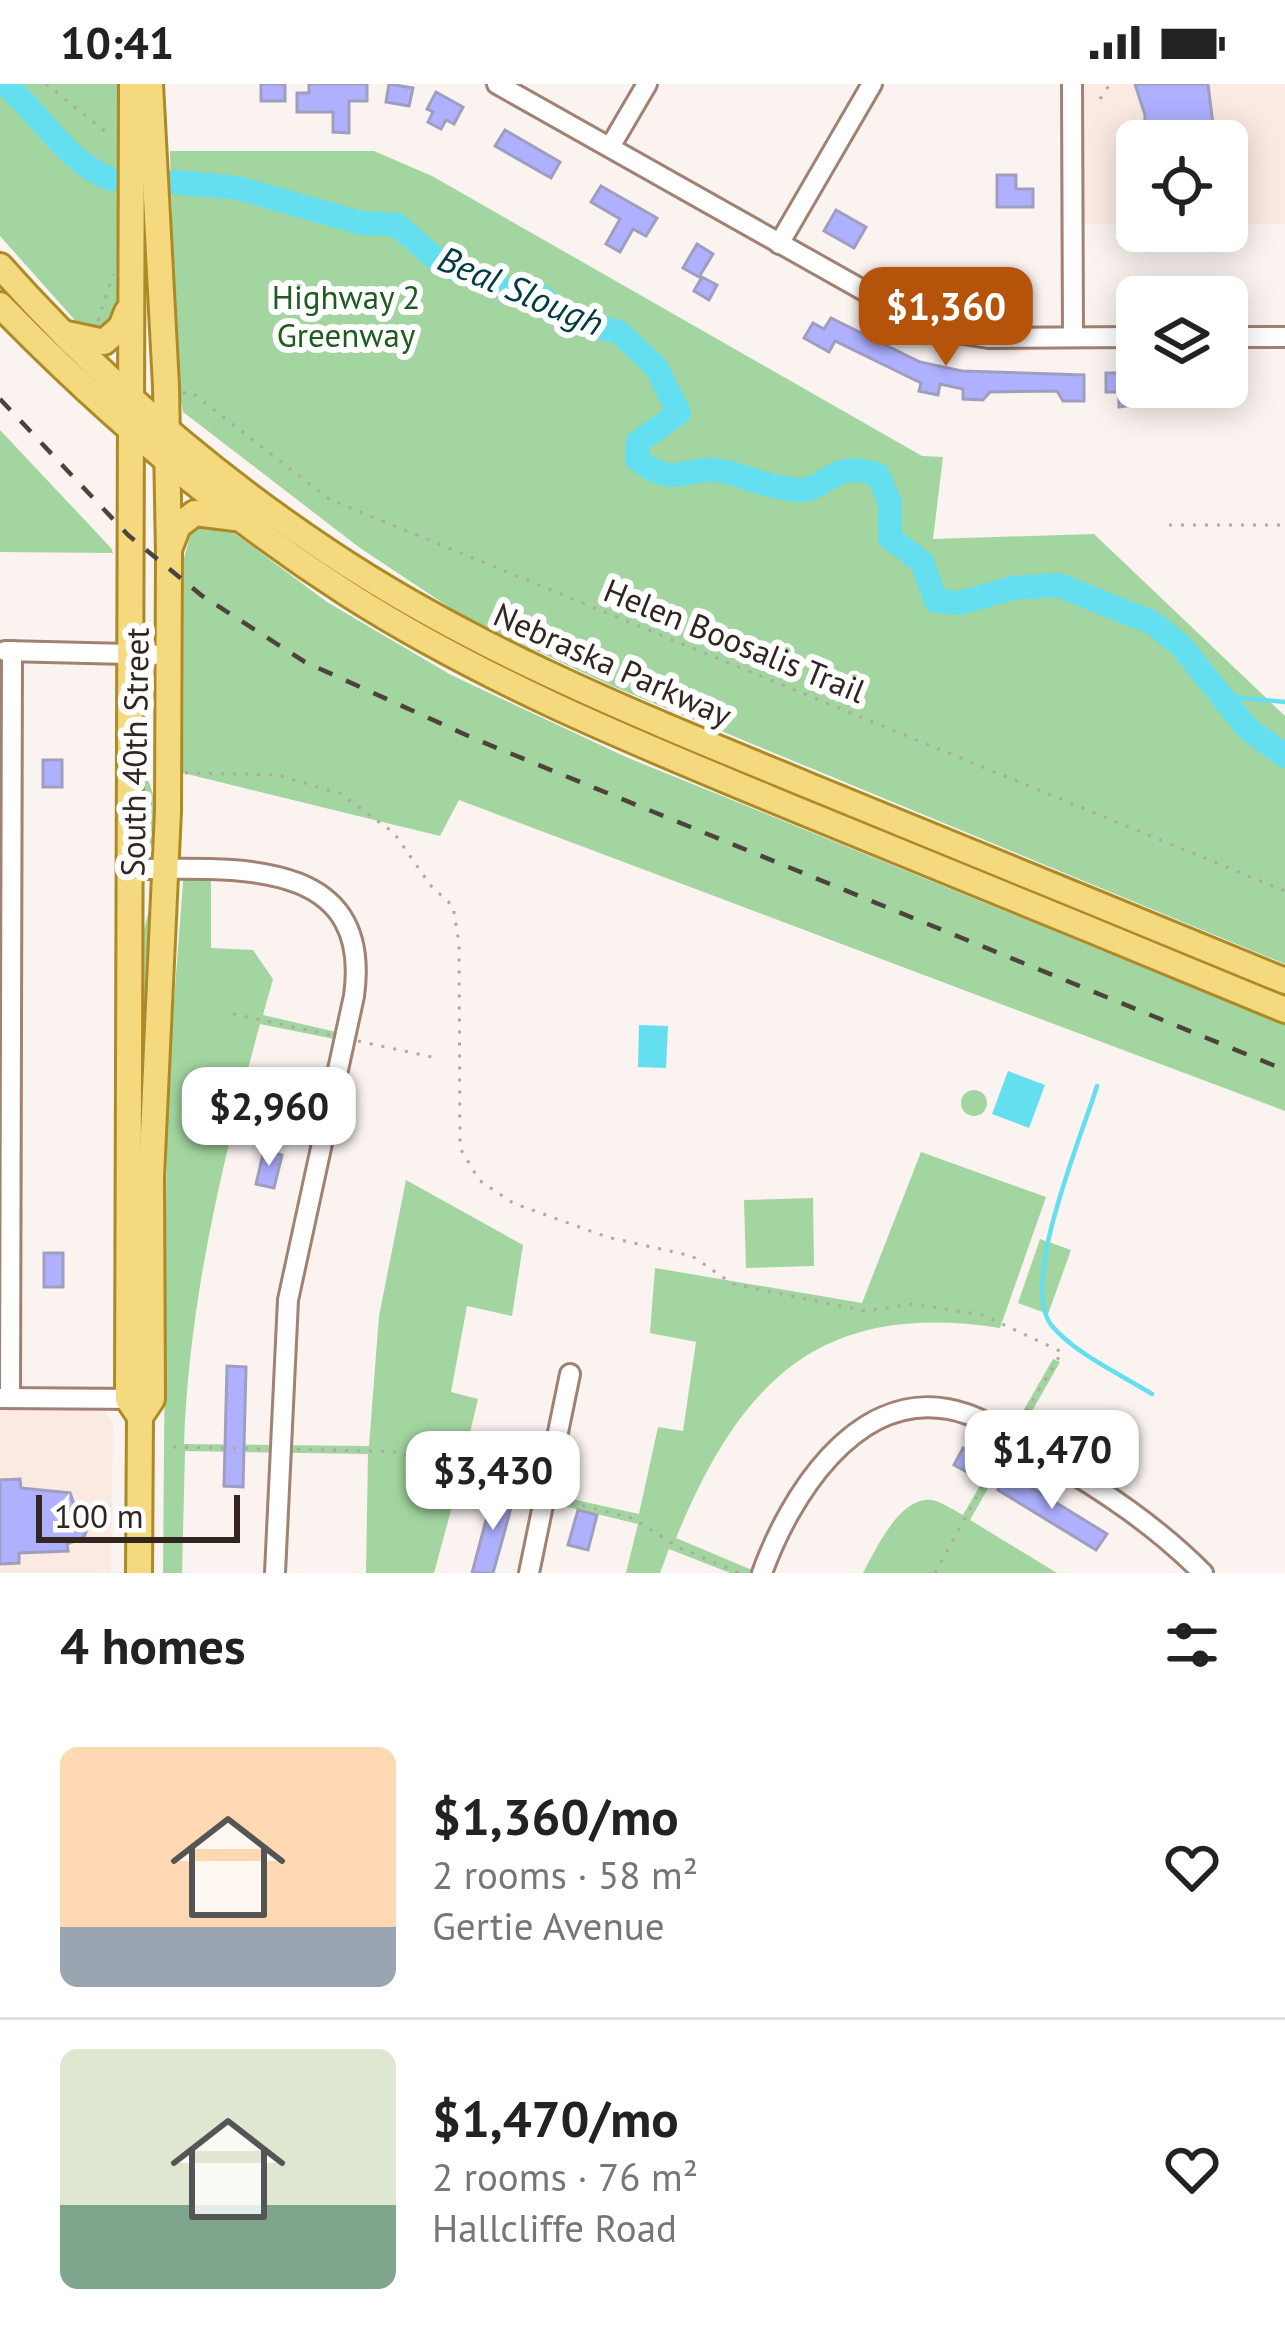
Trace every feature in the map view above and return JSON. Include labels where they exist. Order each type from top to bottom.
[{"type":"main road","name":"South 40th Street","points":[[132,84],[128,869],[140,1405],[139,1573]]},
{"type":"main road","name":"South 40th Street","points":[[140,1405],[166,869],[169,666],[167,428],[150,84]]},
{"type":"main road","name":"Nebraska Parkway","points":[[0,266],[129,397],[167,428],[328,551],[509,656],[634,714],[1285,981]]},
{"type":"main road","name":"Nebraska Parkway","points":[[0,304],[129,429],[248,524],[365,604],[524,691],[627,740],[1285,1010]]},
{"type":"main road","points":[[60,330],[82,341],[104,342],[121,327],[130,304]]},
{"type":"main road","points":[[169,555],[178,526],[195,513],[215,512],[248,524]]},
{"type":"street","points":[[497,84],[932,329],[989,338],[1116,337]]},
{"type":"street","points":[[610,147],[647,84]]},
{"type":"street","points":[[779,244],[872,84]]},
{"type":"street","points":[[1072,84],[1073,337]]},
{"type":"street","points":[[1248,337],[1285,337]]},
{"type":"street","points":[[140,1405],[5,1398],[6,651],[130,652],[169,666]]},
{"type":"street","points":[[128,869],[255,870],[299,881],[338,914],[356,961],[354,996],[288,1300],[275,1573]]},
{"type":"street","points":[[529,1573],[570,1374]]},
{"type":"street","points":[[762,1573],[804,1492],[865,1425],[904,1409],[946,1408],[1010,1437],[1141,1516],[1202,1573]]},
{"type":"path","points":[[46,84],[117,141]]},
{"type":"path","points":[[1100,99],[1110,84]]},
{"type":"path","name":"Helen Boosalis Trail","points":[[191,392],[329,500],[1285,891]]},
{"type":"path","points":[[1169,525],[1285,525]]},
{"type":"path","points":[[182,773],[278,775],[341,794],[394,833],[431,886],[453,906],[459,944],[460,1148],[479,1180],[513,1203],[607,1237],[692,1256],[733,1284],[866,1310],[912,1304],[983,1315],[1062,1352],[934,1573]]},
{"type":"path","points":[[173,1447],[400,1452],[461,1479],[632,1518],[678,1547],[739,1573]]},
{"type":"shaded area","points":[[1072,84],[1285,84],[1285,224],[1248,224],[1248,120],[1116,120],[1116,224],[1072,224]]},
{"type":"shaded area","points":[[0,1398],[98,1398],[113,1425],[111,1573],[0,1573]]},
{"type":"green space","points":[[0,84],[120,84],[122,306],[115,323],[89,336],[0,236]]},
{"type":"green space","name":"Highway 2 Greenway","points":[[170,151],[374,151],[432,176],[922,456],[943,457],[933,539],[1094,534],[1285,716],[1285,964],[612,686],[464,617],[360,548],[183,412],[176,374]]},
{"type":"green space","points":[[0,430],[111,548],[113,553],[0,552]]},
{"type":"green space","points":[[218,521],[327,602],[451,675],[626,757],[1285,1025],[1285,1111],[459,800],[440,836],[183,773],[184,558],[192,529]]},
{"type":"green space","points":[[144,769],[156,802],[153,849],[145,832]]},
{"type":"green space","points":[[184,869],[211,870],[211,948],[253,950],[273,979],[263,1015],[345,1034],[344,1041],[260,1024],[200,1284],[184,1444],[369,1446],[379,1316],[406,1180],[523,1245],[512,1316],[467,1306],[451,1392],[478,1399],[460,1474],[639,1514],[658,1427],[683,1431],[696,1342],[650,1333],[655,1268],[862,1303],[921,1152],[1046,1197],[1000,1328],[937,1323],[883,1327],[836,1340],[795,1363],[760,1395],[701,1482],[676,1538],[759,1573],[730,1573],[669,1549],[660,1573],[626,1573],[638,1524],[459,1481],[434,1573],[366,1573],[368,1454],[185,1451],[182,1573],[163,1573],[167,1094]]},
{"type":"green space","points":[[156,886],[142,1324],[138,950]]},
{"type":"green space","points":[[974,1090],[987,1103],[974,1116],[961,1103]]},
{"type":"green space","points":[[813,1198],[814,1266],[746,1268],[744,1200]]},
{"type":"green space","points":[[1040,1239],[1071,1250],[1048,1314],[1018,1303]]},
{"type":"green space","points":[[1053,1359],[1060,1362],[970,1520],[1057,1573],[863,1573],[892,1524],[912,1505],[936,1501],[963,1515]]},
{"type":"water","points":[[639,1025],[668,1026],[666,1068],[638,1067]]},
{"type":"water","points":[[1008,1071],[1045,1085],[1029,1128],[992,1114]]},
{"type":"building","points":[[261,84],[285,84],[285,101],[261,101]]},
{"type":"building","points":[[309,84],[367,84],[367,101],[349,101],[349,133],[333,132],[333,112],[297,112],[297,93],[309,93]]},
{"type":"building","points":[[389,84],[413,88],[409,106],[386,102]]},
{"type":"building","points":[[1135,84],[1208,84],[1212,120],[1145,120]]},
{"type":"building","points":[[436,92],[463,107],[454,124],[446,120],[441,129],[428,122],[433,112],[427,109]]},
{"type":"building","points":[[505,130],[560,162],[551,178],[495,146]]},
{"type":"building","points":[[997,175],[1016,175],[1016,189],[1033,189],[1033,207],[997,207]]},
{"type":"building","points":[[601,186],[657,218],[646,236],[633,229],[620,252],[606,244],[620,219],[591,202]]},
{"type":"building","points":[[836,210],[866,227],[854,248],[824,231]]},
{"type":"building","points":[[697,244],[713,254],[699,277],[683,268]]},
{"type":"building","points":[[702,277],[717,285],[709,300],[694,291]]},
{"type":"building","points":[[831,318],[920,362],[962,371],[1084,375],[1084,401],[1063,401],[1057,391],[990,392],[983,400],[963,399],[963,389],[940,384],[938,395],[919,391],[921,383],[835,341],[829,352],[804,338],[813,323],[824,329]]},
{"type":"building","points":[[1106,373],[1116,373],[1116,392],[1106,392]]},
{"type":"building","points":[[43,760],[62,760],[62,787],[43,787]]},
{"type":"building","points":[[264,1150],[282,1155],[274,1188],[256,1184]]},
{"type":"building","points":[[44,1253],[63,1253],[63,1287],[44,1287]]},
{"type":"building","points":[[227,1366],[246,1367],[243,1487],[224,1486]]},
{"type":"building","points":[[963,1448],[987,1461],[978,1478],[954,1465]]},
{"type":"building","points":[[1008,1473],[1107,1534],[1096,1550],[998,1490]]},
{"type":"building","points":[[20,1479],[21,1488],[70,1493],[75,1507],[85,1508],[89,1524],[84,1537],[67,1544],[68,1551],[19,1553],[19,1563],[0,1564],[0,1480]]},
{"type":"building","points":[[494,1490],[514,1496],[505,1530],[493,1573],[472,1573]]},
{"type":"building","points":[[578,1510],[597,1515],[588,1550],[568,1545]]},
{"type":"waterway","name":"Beal Slough","points":[[5,84],[67,150],[111,179]]},
{"type":"waterway","name":"Beal Slough","points":[[173,182],[238,188],[361,223],[397,225],[442,264],[515,292],[536,293],[575,322],[619,332],[656,367],[679,413],[638,442],[637,459],[651,469],[673,475],[713,470],[799,490],[850,470],[878,475],[890,503],[890,538],[922,562],[936,601],[960,603],[1012,588],[1058,585],[1153,623],[1182,647],[1247,728],[1285,756]]},
{"type":"waterway","points":[[1222,696],[1285,702]]},
{"type":"waterway","points":[[1097,1086],[1047,1245],[1044,1306],[1052,1326],[1073,1346],[1152,1394]]},
{"type":"railway","points":[[0,399],[128,535],[201,595],[305,662],[475,739],[1285,1070]]}]
